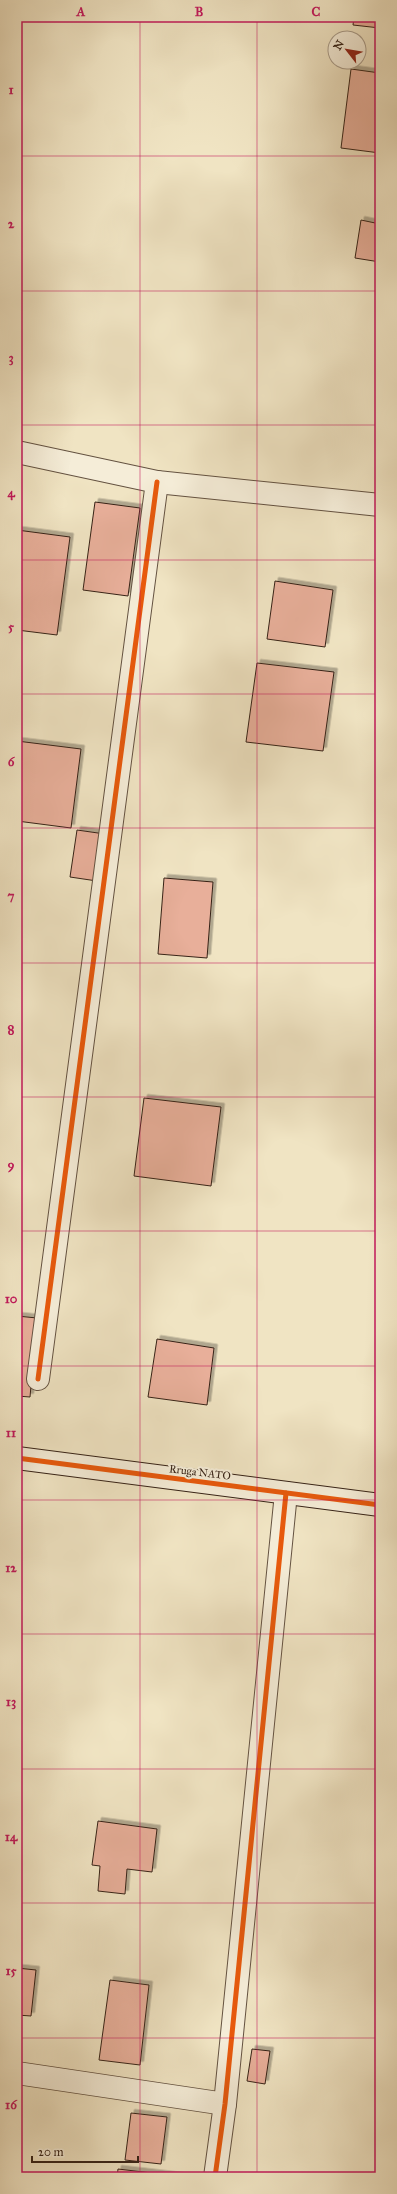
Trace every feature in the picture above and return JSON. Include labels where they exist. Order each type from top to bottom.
[{"type":"street","points":[[17,452],[157,482],[380,505]]},
{"type":"street","points":[[38,1378],[157,482]]},
{"type":"street","name":"Rruga NATO","points":[[17,1458],[380,1505]]},
{"type":"street","points":[[215,2177],[225,2104],[286,1493]]},
{"type":"street","points":[[17,2072],[225,2104]]},
{"type":"building","points":[[354,17],[380,17],[380,28],[353,25]]},
{"type":"building","points":[[351,70],[380,73],[380,153],[341,148]]},
{"type":"building","points":[[361,220],[380,224],[380,262],[355,258]]},
{"type":"building","points":[[95,502],[140,508],[128,596],[83,590]]},
{"type":"building","points":[[17,530],[70,537],[57,635],[17,630]]},
{"type":"building","points":[[275,581],[333,590],[325,647],[267,639]]},
{"type":"building","points":[[257,663],[334,672],[323,751],[246,742]]},
{"type":"building","points":[[17,741],[81,749],[71,828],[17,821]]},
{"type":"building","points":[[77,830],[105,834],[97,881],[70,877]]},
{"type":"building","points":[[164,878],[213,882],[207,958],[158,954]]},
{"type":"building","points":[[144,1098],[221,1107],[211,1186],[134,1176]]},
{"type":"building","points":[[17,1316],[37,1318],[30,1397],[17,1396]]},
{"type":"building","points":[[157,1339],[214,1348],[207,1405],[148,1397]]},
{"type":"building","points":[[98,1821],[157,1829],[152,1872],[127,1869],[125,1894],[98,1891],[100,1866],[92,1865]]},
{"type":"building","points":[[17,1968],[36,1970],[31,2016],[17,2015]]},
{"type":"building","points":[[110,1980],[149,1985],[140,2065],[99,2060]]},
{"type":"building","points":[[252,2049],[270,2051],[265,2084],[247,2081]]},
{"type":"building","points":[[131,2113],[167,2117],[161,2164],[125,2160]]},
{"type":"building","points":[[118,2169],[186,2177],[117,2177]]},
{"type":"cycle path","points":[[38,1379],[157,482]]},
{"type":"cycle path","points":[[17,1458],[380,1505]]},
{"type":"cycle path","points":[[215,2177],[225,2104],[286,1493]]}]
